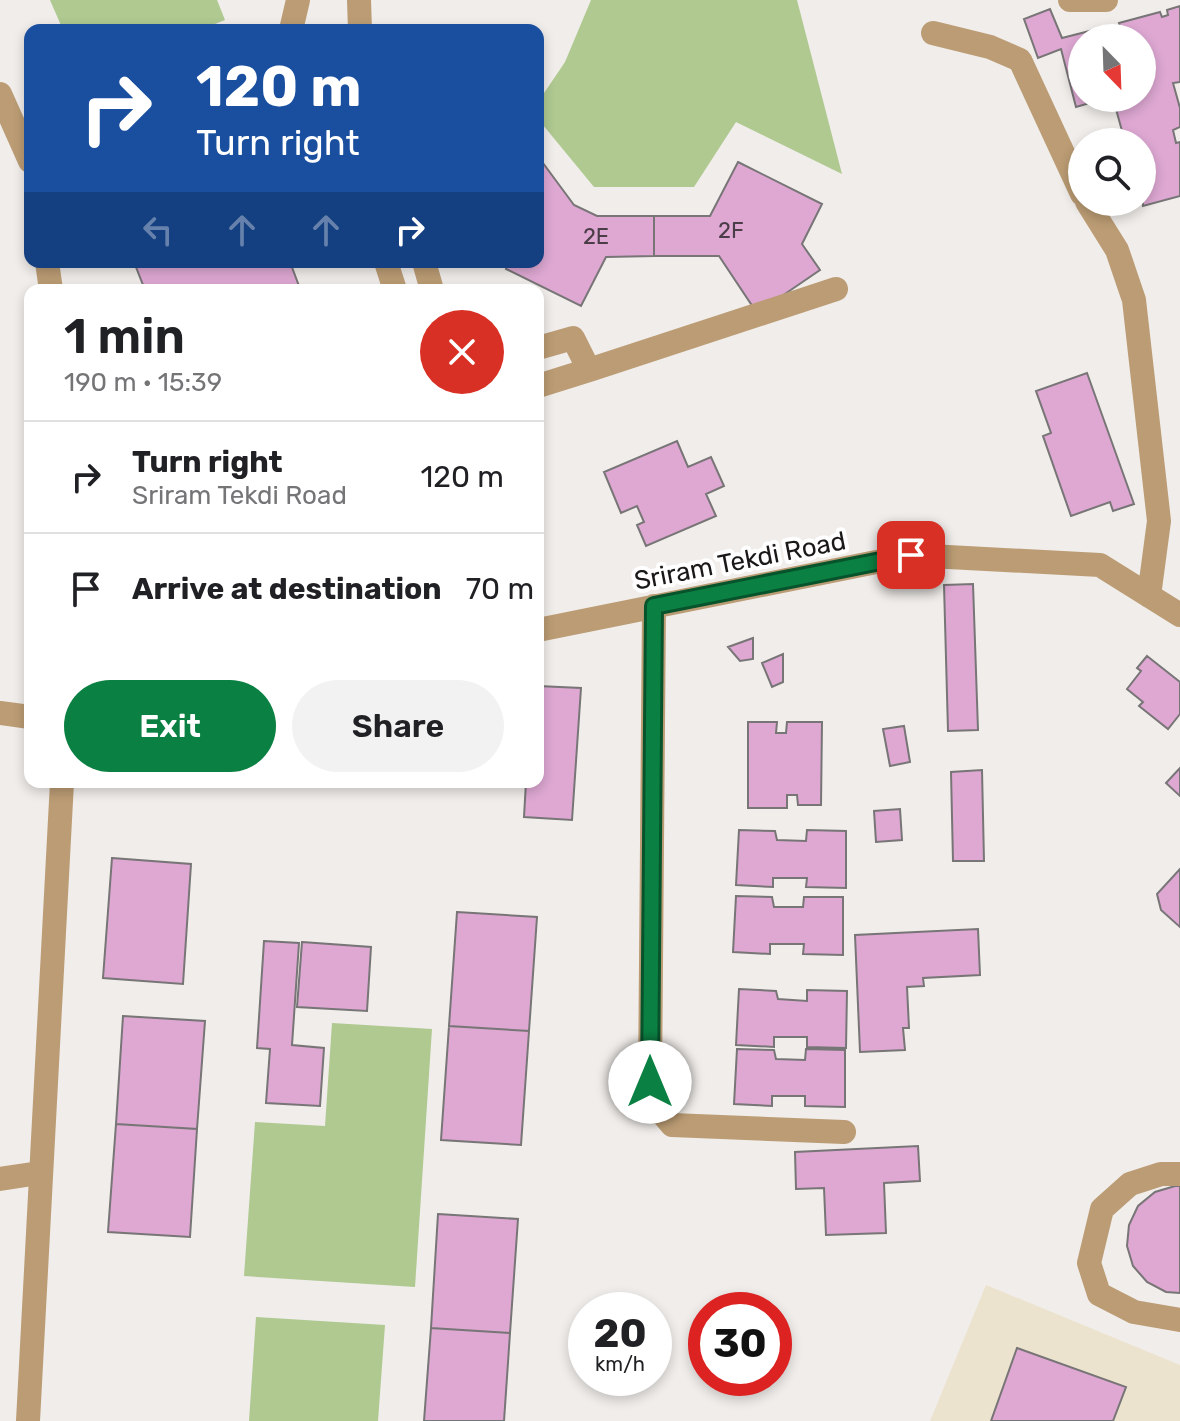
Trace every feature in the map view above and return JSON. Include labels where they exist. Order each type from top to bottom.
[{"type":"street","points":[[292,24],[298,0]]},
{"type":"street","points":[[359,0],[360,24]]},
{"type":"street","points":[[1070,0],[1106,0]]},
{"type":"street","points":[[933,33],[990,47],[1020,60],[1068,164]]},
{"type":"street","points":[[0,94],[23,129]]},
{"type":"street","points":[[1096,216],[1117,250],[1134,300],[1159,521],[1149,596]]},
{"type":"street","points":[[544,384],[836,289]]},
{"type":"street","points":[[544,346],[573,338],[589,370]]},
{"type":"street","name":"Sriram Tekdi Road","points":[[544,629],[911,555],[1100,565],[1180,615]]},
{"type":"street","points":[[654,606],[650,1082],[661,1112],[672,1125],[844,1132]]},
{"type":"street","points":[[0,713],[24,716]]},
{"type":"street","points":[[28,1421],[62,788]]},
{"type":"street","points":[[0,1179],[39,1173]]},
{"type":"street","points":[[1180,1174],[1161,1174],[1130,1184],[1102,1209],[1089,1263],[1099,1294],[1134,1312],[1180,1320]]},
{"type":"shaded area","points":[[986,1285],[1180,1365],[1180,1421],[930,1421]]},
{"type":"green space","points":[[50,0],[217,0],[225,20],[215,24],[60,24]]},
{"type":"green space","points":[[591,0],[797,0],[842,174],[736,122],[694,187],[594,187],[544,126],[544,93],[565,62]]},
{"type":"green space","points":[[332,1023],[432,1029],[415,1287],[244,1276],[255,1122],[325,1126]]},
{"type":"green space","points":[[256,1317],[385,1325],[378,1421],[249,1421]]},
{"type":"building","points":[[1180,6],[1180,82],[1173,83],[1180,108],[1180,127],[1173,130],[1176,143],[1180,142],[1180,196],[1156,202],[1156,128],[1121,128],[1117,112],[1156,112],[1156,24],[1119,23],[1160,12],[1162,17],[1168,15],[1167,10]]},
{"type":"building","points":[[1050,9],[1062,38],[1068,36],[1068,76],[1061,49],[1038,58],[1024,19]]},
{"type":"building","points":[[738,162],[822,204],[802,244],[820,270],[757,313],[719,256],[654,256],[654,216],[710,216]]},
{"type":"building","points":[[544,164],[574,205],[597,216],[654,216],[654,256],[606,257],[581,306],[544,288],[544,284],[536,284],[506,269],[544,268]]},
{"type":"building","points":[[136,268],[292,268],[298,284],[143,284]]},
{"type":"building","points":[[1087,373],[1134,504],[1113,511],[1110,502],[1071,516],[1043,436],[1051,433],[1036,391]]},
{"type":"building","points":[[677,441],[688,467],[711,457],[724,486],[706,494],[716,516],[646,546],[637,525],[644,522],[637,506],[621,513],[604,472]]},
{"type":"building","points":[[973,584],[978,730],[948,731],[944,585]]},
{"type":"building","points":[[753,638],[753,659],[740,661],[728,647]]},
{"type":"building","points":[[783,654],[783,682],[772,687],[762,663]]},
{"type":"building","points":[[1147,656],[1180,682],[1180,714],[1168,729],[1139,706],[1143,702],[1127,689],[1141,671],[1137,668]]},
{"type":"building","points":[[544,686],[581,688],[572,820],[524,817],[526,788],[544,788]]},
{"type":"building","points":[[748,722],[777,722],[776,733],[786,733],[787,722],[822,722],[821,805],[798,805],[797,795],[787,795],[787,808],[748,808]]},
{"type":"building","points":[[904,726],[910,762],[890,766],[883,729]]},
{"type":"building","points":[[1180,768],[1180,796],[1166,783]]},
{"type":"building","points":[[982,770],[984,861],[953,861],[951,772]]},
{"type":"building","points":[[900,809],[902,840],[876,842],[874,811]]},
{"type":"building","points":[[739,830],[775,831],[777,840],[806,841],[807,830],[846,831],[846,888],[806,887],[807,878],[773,878],[773,887],[736,885]]},
{"type":"building","points":[[112,858],[191,864],[183,984],[103,978]]},
{"type":"building","points":[[1180,869],[1180,927],[1161,910],[1157,894]]},
{"type":"building","points":[[736,896],[772,897],[774,907],[803,907],[804,897],[843,897],[843,955],[803,954],[804,944],[770,944],[770,954],[733,952]]},
{"type":"building","points":[[457,912],[537,917],[529,1031],[449,1026]]},
{"type":"building","points":[[978,929],[980,975],[923,978],[924,986],[907,987],[909,1028],[903,1028],[905,1050],[860,1052],[855,935]]},
{"type":"building","points":[[264,941],[299,943],[292,1045],[324,1048],[320,1106],[266,1103],[270,1049],[257,1048]]},
{"type":"building","points":[[302,942],[371,947],[367,1011],[297,1007]]},
{"type":"building","points":[[739,989],[776,991],[778,999],[807,1001],[807,990],[847,991],[846,1048],[807,1047],[807,1037],[774,1037],[774,1047],[736,1045]]},
{"type":"building","points":[[123,1016],[205,1021],[197,1129],[116,1124]]},
{"type":"building","points":[[449,1026],[529,1031],[521,1145],[441,1140]]},
{"type":"building","points":[[737,1049],[774,1050],[776,1059],[805,1060],[806,1049],[845,1050],[845,1107],[805,1106],[805,1096],[772,1096],[772,1106],[734,1104]]},
{"type":"building","points":[[116,1124],[197,1129],[190,1237],[108,1232]]},
{"type":"building","points":[[918,1146],[920,1181],[884,1183],[886,1233],[826,1235],[824,1188],[796,1189],[795,1152]]},
{"type":"building","points":[[1180,1186],[1180,1293],[1166,1292],[1147,1282],[1133,1266],[1127,1246],[1129,1225],[1138,1206],[1155,1192]]},
{"type":"building","points":[[438,1214],[518,1219],[510,1333],[431,1328]]},
{"type":"building","points":[[431,1328],[510,1333],[504,1421],[424,1421]]},
{"type":"building","points":[[1017,1348],[1126,1387],[1113,1421],[991,1421]]},
{"type":"route","points":[[650,1082],[654,606],[911,555]]}]
